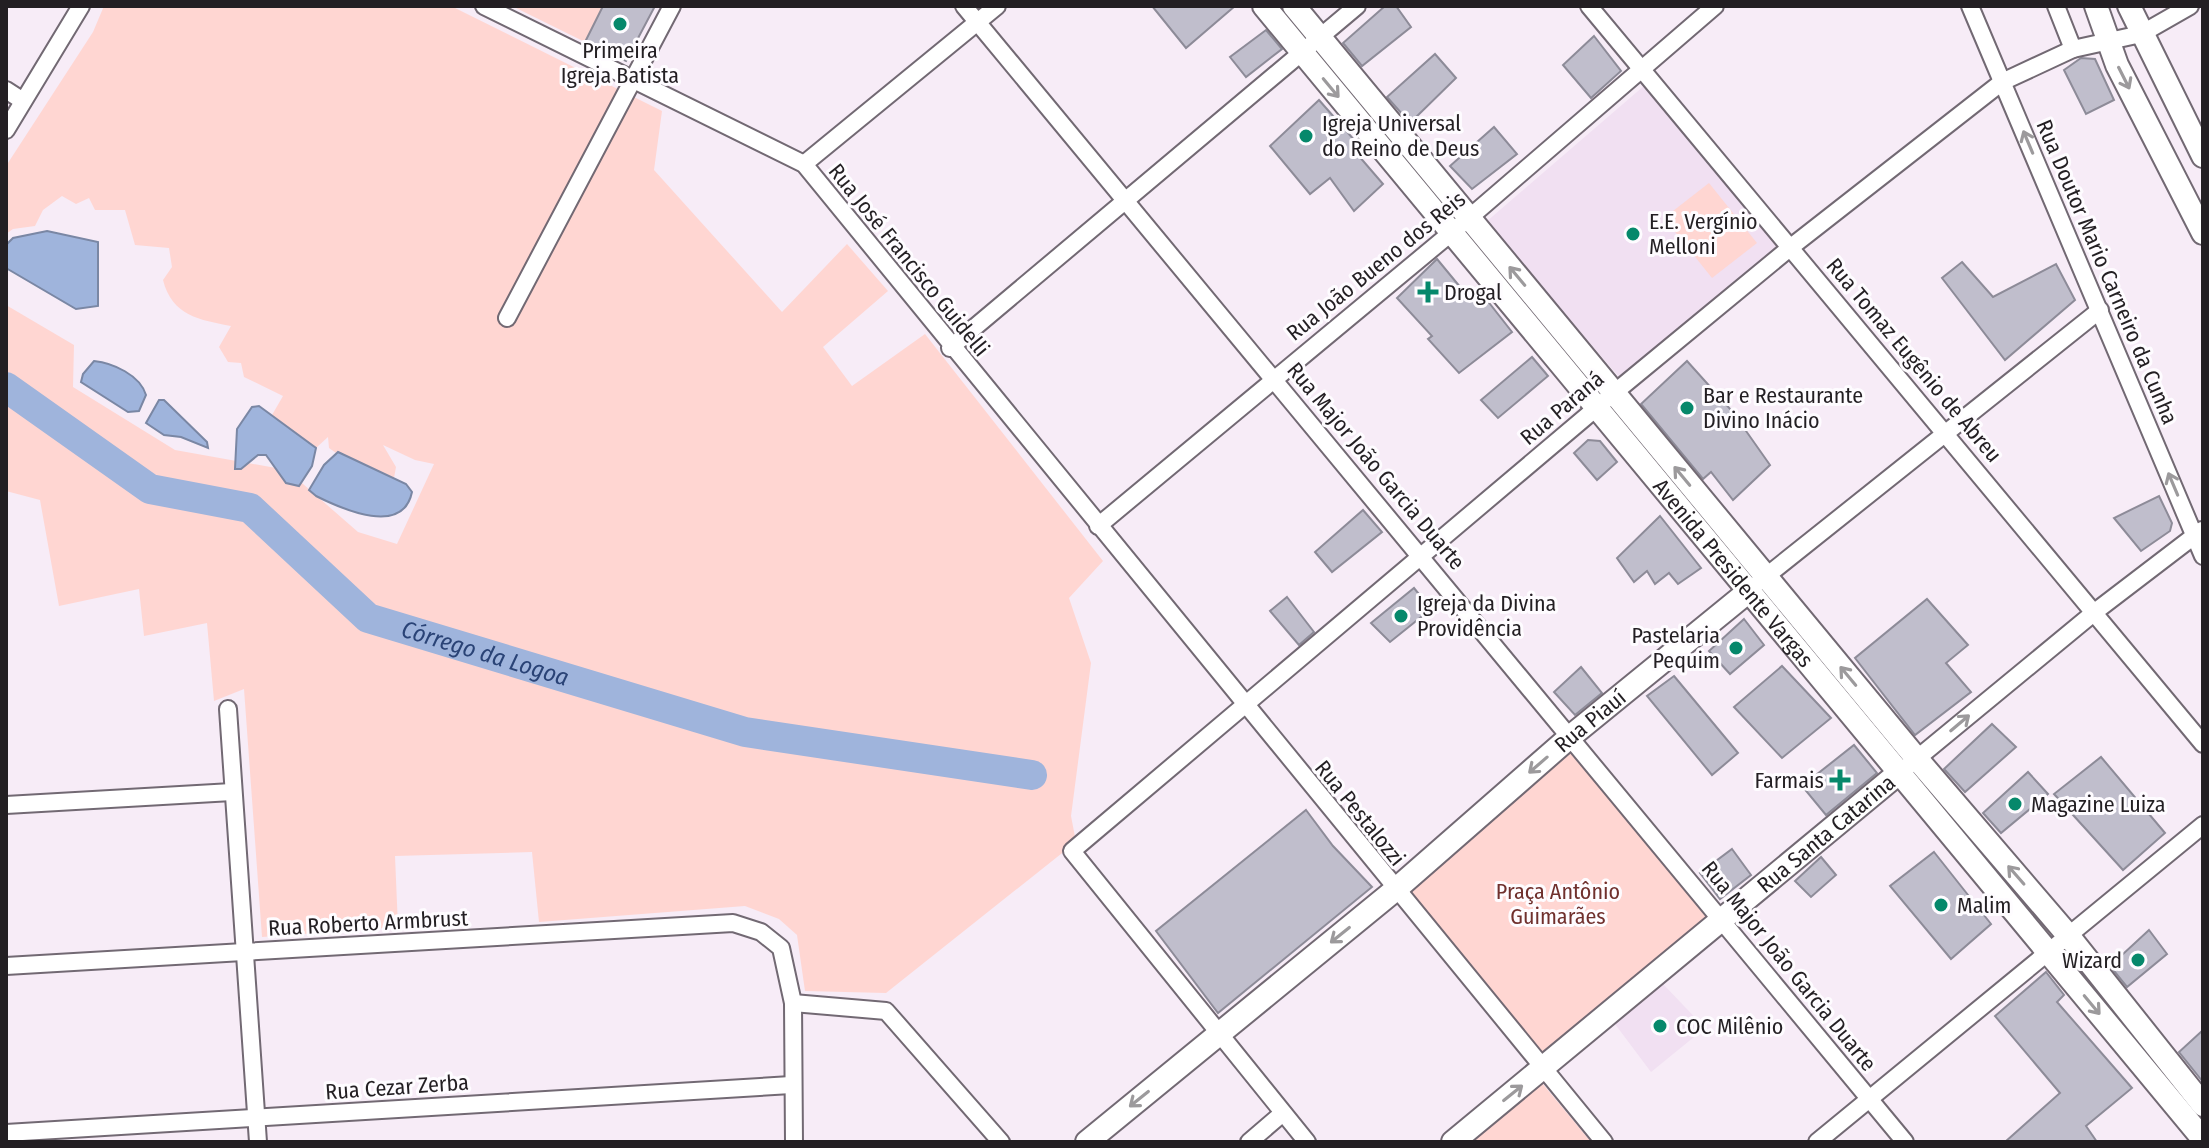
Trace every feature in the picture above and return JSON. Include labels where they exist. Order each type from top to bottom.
[{"type":"main road","name":"Avenida Presidente Vargas","points":[[1264,6],[1452,233],[1605,400]]},
{"type":"main road","name":"Avenida Presidente Vargas","points":[[1294,6],[1469,218],[1605,400],[1908,766],[2047,951],[2198,1136]]},
{"type":"main road","points":[[2096,6],[2109,42],[2203,233]]},
{"type":"main road","points":[[2129,6],[2203,156]]},
{"type":"main road","name":"Rua Piauí","points":[[1087,1142],[1395,890],[1571,736],[1757,584]]},
{"type":"main road","name":"Avenida Presidente Vargas","points":[[1908,766],[2067,934],[2203,1105]]},
{"type":"main road","name":"Rua Santa Catarina","points":[[1453,1142],[1908,766]]},
{"type":"street","points":[[6,130],[81,6]]},
{"type":"street","name":"Rua José Francisco Guidelli","points":[[484,6],[634,77],[804,164],[1084,510]]},
{"type":"street","points":[[507,318],[672,6]]},
{"type":"street","name":"Rua Major João Garcia Duarte","points":[[964,6],[1905,1142]]},
{"type":"street","points":[[804,164],[997,6]]},
{"type":"street","points":[[950,348],[1357,6]]},
{"type":"street","name":"Rua Tomaz Eugênio de Abreu","points":[[1589,6],[2096,611],[2203,744]]},
{"type":"street","name":"Rua João Bueno dos Reis","points":[[1098,526],[1274,377],[1452,233],[1715,6]]},
{"type":"street","name":"Rua Doutor Mario Carneiro da Cunha","points":[[1970,6],[2198,532],[2203,556]]},
{"type":"street","points":[[2056,6],[2073,49]]},
{"type":"street","name":"Rua Paraná","points":[[1218,1035],[1072,851],[1605,400],[1791,247],[2002,82],[2073,49],[2141,34],[2190,6]]},
{"type":"street","points":[[6,90],[23,101]]},
{"type":"street","name":"Rua Piauí","points":[[1757,584],[2100,310]]},
{"type":"street","name":"Rua Pestalozzi","points":[[1084,510],[1604,1142]]},
{"type":"street","name":"Rua Santa Catarina","points":[[1908,766],[2096,611],[2198,532]]},
{"type":"street","points":[[228,709],[258,1142]]},
{"type":"street","points":[[6,805],[232,792]]},
{"type":"street","points":[[1817,1142],[2203,825]]},
{"type":"street","name":"Rua Roberto Armbrust","points":[[6,966],[733,923],[761,932],[781,948],[793,1003]]},
{"type":"street","points":[[794,1142],[791,1085],[793,1003],[886,1011],[1001,1142]]},
{"type":"street","points":[[1218,1035],[1307,1142]]},
{"type":"street","name":"Rua Cezar Zerba","points":[[6,1133],[791,1085]]},
{"type":"street","points":[[1249,1142],[1283,1113]]},
{"type":"shaded area","name":"E.E. Vergínio Melloni","points":[[1645,85],[1780,247],[1619,377],[1486,222]]},
{"type":"shaded area","name":"COC Milênio","points":[[1662,983],[1705,1028],[1651,1072],[1615,1024]]},
{"type":"green space","points":[[104,6],[451,6],[662,111],[654,170],[782,312],[847,244],[888,291],[823,347],[852,386],[925,334],[1103,561],[1069,598],[1091,663],[1071,816],[1076,842],[886,993],[805,991],[797,935],[779,919],[745,906],[539,922],[532,852],[395,856],[398,927],[262,937],[244,689],[214,701],[207,623],[144,636],[139,589],[59,606],[40,500],[6,491],[6,305],[74,345],[73,387],[175,450],[287,470],[358,532],[397,544],[434,464],[415,460],[383,445],[396,467],[394,478],[363,472],[329,448],[328,437],[316,448],[272,415],[283,396],[244,377],[241,363],[228,362],[219,347],[231,326],[198,318],[173,302],[163,280],[172,267],[169,248],[135,245],[125,210],[95,210],[89,198],[76,204],[62,196],[43,210],[35,226],[13,229],[6,234],[6,166],[93,32]]},
{"type":"green space","points":[[512,6],[603,6],[585,42]]},
{"type":"green space","points":[[1709,183],[1757,243],[1712,278],[1664,218]]},
{"type":"green space","name":"Praça Antônio Guimarães","points":[[1571,736],[1721,918],[1544,1069],[1395,890]]},
{"type":"green space","points":[[1542,1083],[1591,1142],[1467,1142]]},
{"type":"water","points":[[47,231],[98,242],[98,306],[76,309],[6,268],[6,245],[13,238]]},
{"type":"water","points":[[94,361],[117,367],[138,382],[146,395],[139,411],[128,412],[81,382],[83,374]]},
{"type":"water","points":[[159,400],[164,400],[207,442],[208,448],[181,437],[164,435],[146,423]]},
{"type":"water","points":[[259,406],[316,448],[312,466],[299,486],[286,483],[266,455],[258,455],[241,469],[235,469],[237,429],[252,407]]},
{"type":"water","points":[[338,452],[406,484],[412,492],[406,505],[397,513],[371,516],[316,496],[309,490],[324,465]]},
{"type":"building","name":"Primeira Igreja Batista","points":[[603,6],[655,6],[626,61],[585,42]]},
{"type":"building","points":[[1152,6],[1235,6],[1186,48]]},
{"type":"building","points":[[1385,6],[1396,6],[1411,27],[1362,66],[1343,43]]},
{"type":"building","points":[[1266,30],[1282,49],[1246,77],[1230,57]]},
{"type":"building","points":[[1594,36],[1621,71],[1591,98],[1563,65]]},
{"type":"building","points":[[1435,54],[1456,78],[1410,123],[1387,97]]},
{"type":"building","points":[[2081,58],[2095,59],[2114,100],[2086,114],[2064,70]]},
{"type":"building","points":[[1319,100],[1363,150],[1358,155],[1383,184],[1354,211],[1330,178],[1310,194],[1270,146]]},
{"type":"building","points":[[1494,127],[1517,154],[1472,189],[1450,166]]},
{"type":"building","points":[[1437,259],[1470,299],[1479,290],[1512,332],[1459,373],[1428,339],[1432,336],[1397,298]]},
{"type":"building","points":[[1962,262],[1993,297],[2056,264],[2075,300],[2005,360],[1942,278]]},
{"type":"building","points":[[1532,357],[1548,376],[1498,418],[1481,400]]},
{"type":"building","points":[[1687,361],[1732,411],[1770,465],[1733,500],[1711,472],[1703,479],[1641,404]]},
{"type":"building","points":[[1588,440],[1600,441],[1617,462],[1597,480],[1574,453]]},
{"type":"building","points":[[2159,496],[2172,523],[2170,531],[2141,551],[2114,518]]},
{"type":"building","points":[[1363,510],[1382,532],[1332,572],[1315,552]]},
{"type":"building","points":[[1660,516],[1701,568],[1678,584],[1669,573],[1655,584],[1647,571],[1634,582],[1617,558]]},
{"type":"building","name":"Igreja da Divina Providência","points":[[1414,588],[1431,609],[1390,642],[1371,623]]},
{"type":"building","points":[[1287,597],[1314,632],[1299,645],[1270,611]]},
{"type":"building","points":[[1927,599],[1968,645],[1946,663],[1971,692],[1915,735],[1855,658]]},
{"type":"building","name":"Pastelaria Pequim","points":[[1744,619],[1764,645],[1730,674],[1709,651]]},
{"type":"building","points":[[1782,666],[1831,718],[1782,758],[1734,707]]},
{"type":"building","points":[[1581,667],[1602,693],[1575,715],[1554,692]]},
{"type":"building","points":[[1674,676],[1738,753],[1712,775],[1647,696]]},
{"type":"building","points":[[1992,724],[2016,747],[1965,792],[1944,769]]},
{"type":"building","name":"Farmais","points":[[1854,745],[1877,773],[1826,815],[1802,786]]},
{"type":"building","points":[[2101,757],[2165,833],[2123,870],[2054,794]]},
{"type":"building","name":"Magazine Luiza","points":[[2028,772],[2048,794],[2001,833],[1983,813]]},
{"type":"building","points":[[1306,810],[1333,846],[1372,887],[1218,1013],[1156,931]]},
{"type":"building","points":[[1732,849],[1751,875],[1720,899],[1700,873]]},
{"type":"building","name":"Malim","points":[[1934,852],[1991,924],[1951,959],[1890,886]]},
{"type":"building","points":[[1821,857],[1836,875],[1811,897],[1795,881]]},
{"type":"building","name":"Wizard","points":[[2149,930],[2167,954],[2127,987],[2110,966]]},
{"type":"building","points":[[2046,972],[2064,995],[2057,1002],[2132,1088],[2086,1126],[2097,1142],[2005,1142],[2060,1093],[1995,1016]]},
{"type":"building","points":[[2203,1030],[2203,1082],[2179,1052]]},
{"type":"waterway","name":"Córrego da Logoa","points":[[6,387],[150,489],[250,508],[368,618],[745,732],[1032,775]]},
{"type":"place","name":"Primeira Igreja Batista","points":[[620,24]]},
{"type":"place","name":"Igreja Universal do Reino de Deus","points":[[1306,136]]},
{"type":"place","name":"E.E. Vergínio Melloni","points":[[1633,234]]},
{"type":"place","name":"Drogal","points":[[1428,292]]},
{"type":"place","name":"Bar e Restaurante Divino Inácio","points":[[1687,408]]},
{"type":"place","name":"Igreja da Divina Providência","points":[[1401,616]]},
{"type":"place","name":"Pastelaria Pequim","points":[[1736,648]]},
{"type":"place","name":"Farmais","points":[[1840,780]]},
{"type":"place","name":"Magazine Luiza","points":[[2015,804]]},
{"type":"place","name":"Malim","points":[[1941,905]]},
{"type":"place","name":"Wizard","points":[[2138,960]]},
{"type":"place","name":"COC Milênio","points":[[1660,1026]]}]
